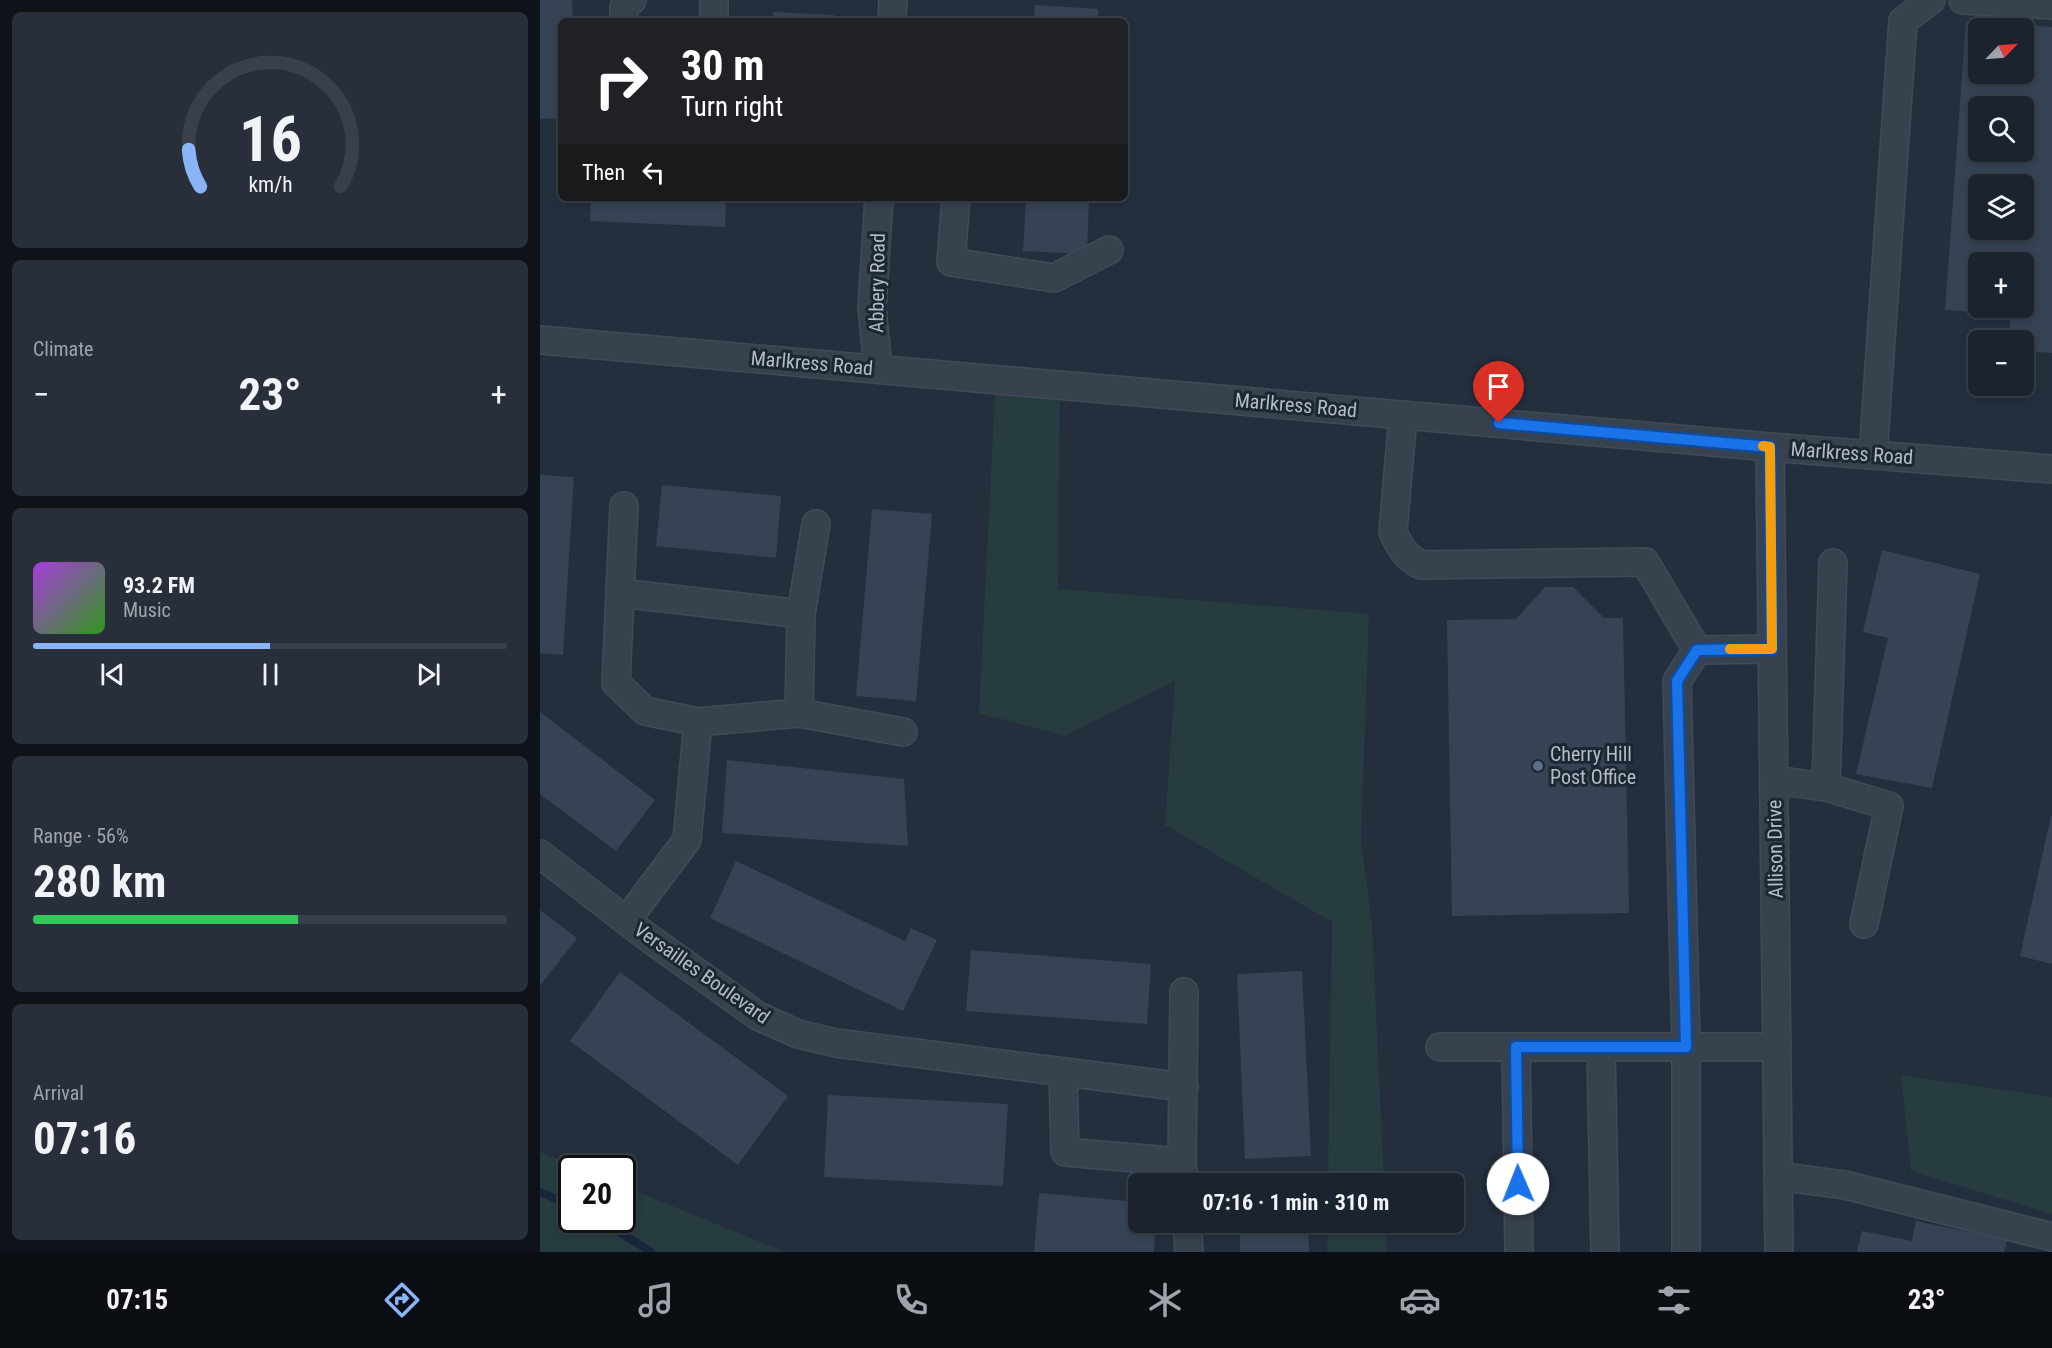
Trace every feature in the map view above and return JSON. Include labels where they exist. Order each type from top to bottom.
[{"type":"street","points":[[624,18],[624,7],[632,0]]},
{"type":"street","points":[[714,0],[714,18]]},
{"type":"street","points":[[892,18],[893,0]]},
{"type":"street","points":[[1873,455],[1903,21],[1931,0]]},
{"type":"street","points":[[1963,0],[2052,5]]},
{"type":"street","name":"Abbery Road","points":[[878,368],[872,308],[879,201]]},
{"type":"street","points":[[956,201],[951,262],[1054,278],[1109,250]]},
{"type":"street","name":"Marlkress Road","points":[[540,340],[1770,447],[2052,469]]},
{"type":"street","points":[[1403,415],[1393,532],[1408,558],[1421,566],[1645,562],[1697,650]]},
{"type":"street","name":"Allison Drive","points":[[1770,447],[1779,1252]]},
{"type":"street","points":[[624,506],[616,683],[645,711],[698,722],[799,713],[903,732]]},
{"type":"street","points":[[799,713],[801,614],[816,524]]},
{"type":"street","points":[[1826,787],[1833,563]]},
{"type":"street","points":[[620,593],[801,614]]},
{"type":"street","points":[[1697,650],[1772,649]]},
{"type":"street","points":[[1686,1252],[1686,1047],[1677,681],[1697,650]]},
{"type":"street","points":[[626,921],[687,840],[698,722]]},
{"type":"street","points":[[1774,780],[1826,787],[1889,806],[1864,924]]},
{"type":"street","name":"Versailles Boulevard","points":[[540,854],[626,921],[758,1016],[798,1034],[836,1043],[1184,1087]]},
{"type":"street","points":[[1063,1072],[1065,1152],[1183,1173],[1184,992]]},
{"type":"street","points":[[1440,1047],[1777,1047]]},
{"type":"street","points":[[1516,1047],[1519,1252]]},
{"type":"street","points":[[1601,1047],[1605,1252]]},
{"type":"street","points":[[1778,1176],[1845,1185],[2052,1237]]},
{"type":"street","points":[[1188,1233],[1189,1252]]},
{"type":"green space","points":[[996,376],[1060,379],[1058,589],[1369,614],[1361,840],[1372,925],[1384,1173],[1328,1173],[1332,922],[1165,825],[1175,681],[1064,736],[979,713]]},
{"type":"green space","points":[[1901,1075],[2052,1097],[2052,1214],[1911,1171]]},
{"type":"green space","points":[[540,1152],[558,1159],[558,1233],[636,1233],[636,1191],[785,1252],[540,1252]]},
{"type":"green space","points":[[1328,1233],[1386,1233],[1387,1252],[1327,1252]]},
{"type":"building","points":[[540,0],[572,0],[573,18],[558,18],[558,118],[540,119]]},
{"type":"building","points":[[1035,5],[1098,9],[1098,18],[1034,18]]},
{"type":"building","points":[[773,12],[834,15],[834,18],[773,18]]},
{"type":"building","points":[[1966,21],[1968,21],[1968,84],[2034,84],[2034,26],[2052,27],[2052,353],[2034,352],[2034,330],[2010,330],[2011,318],[2034,318],[2034,252],[1968,252],[1968,312],[1945,310]]},
{"type":"building","points":[[591,201],[726,201],[725,227],[590,221]]},
{"type":"building","points":[[1026,201],[1089,201],[1087,254],[1023,251]]},
{"type":"building","points":[[540,475],[574,477],[563,655],[540,653]]},
{"type":"building","points":[[662,485],[781,496],[776,558],[656,546]]},
{"type":"building","points":[[872,509],[932,514],[916,701],[856,696]]},
{"type":"building","points":[[1882,550],[1980,574],[1932,788],[1856,774],[1888,638],[1863,632]]},
{"type":"building","name":"Cherry Hill Post Office","points":[[1545,587],[1573,587],[1604,618],[1623,618],[1629,913],[1452,916],[1447,620],[1516,619]]},
{"type":"building","points":[[540,712],[655,800],[616,851],[540,794]]},
{"type":"building","points":[[727,760],[904,779],[908,846],[722,833]]},
{"type":"building","points":[[2052,816],[2052,964],[2020,956]]},
{"type":"building","points":[[736,861],[905,941],[911,928],[937,940],[903,1011],[710,918]]},
{"type":"building","points":[[540,910],[577,938],[540,986]]},
{"type":"building","points":[[971,950],[1151,964],[1147,1024],[966,1011]]},
{"type":"building","points":[[1302,971],[1311,1156],[1245,1159],[1237,974]]},
{"type":"building","points":[[620,972],[788,1096],[738,1165],[570,1041]]},
{"type":"building","points":[[828,1095],[1008,1104],[1003,1186],[824,1177]]},
{"type":"building","points":[[1039,1193],[1128,1201],[1128,1233],[1155,1233],[1154,1252],[1034,1252]]},
{"type":"building","points":[[1916,1221],[2007,1240],[2004,1252],[1857,1252],[1862,1231],[1912,1241]]},
{"type":"building","points":[[1240,1233],[1308,1233],[1309,1252],[1240,1252]]},
{"type":"waterway","points":[[540,1192],[558,1200]]},
{"type":"waterway","points":[[621,1233],[651,1252]]},
{"type":"slow traffic","points":[[1730,649],[1772,649],[1770,447],[1763,446]]},
{"type":"place","name":"Cherry Hill Post Office","points":[[1538,766]]},
{"type":"route","points":[[1499,423],[1770,447],[1772,649],[1697,650],[1677,681],[1686,1047],[1516,1047],[1518,1184]]}]
